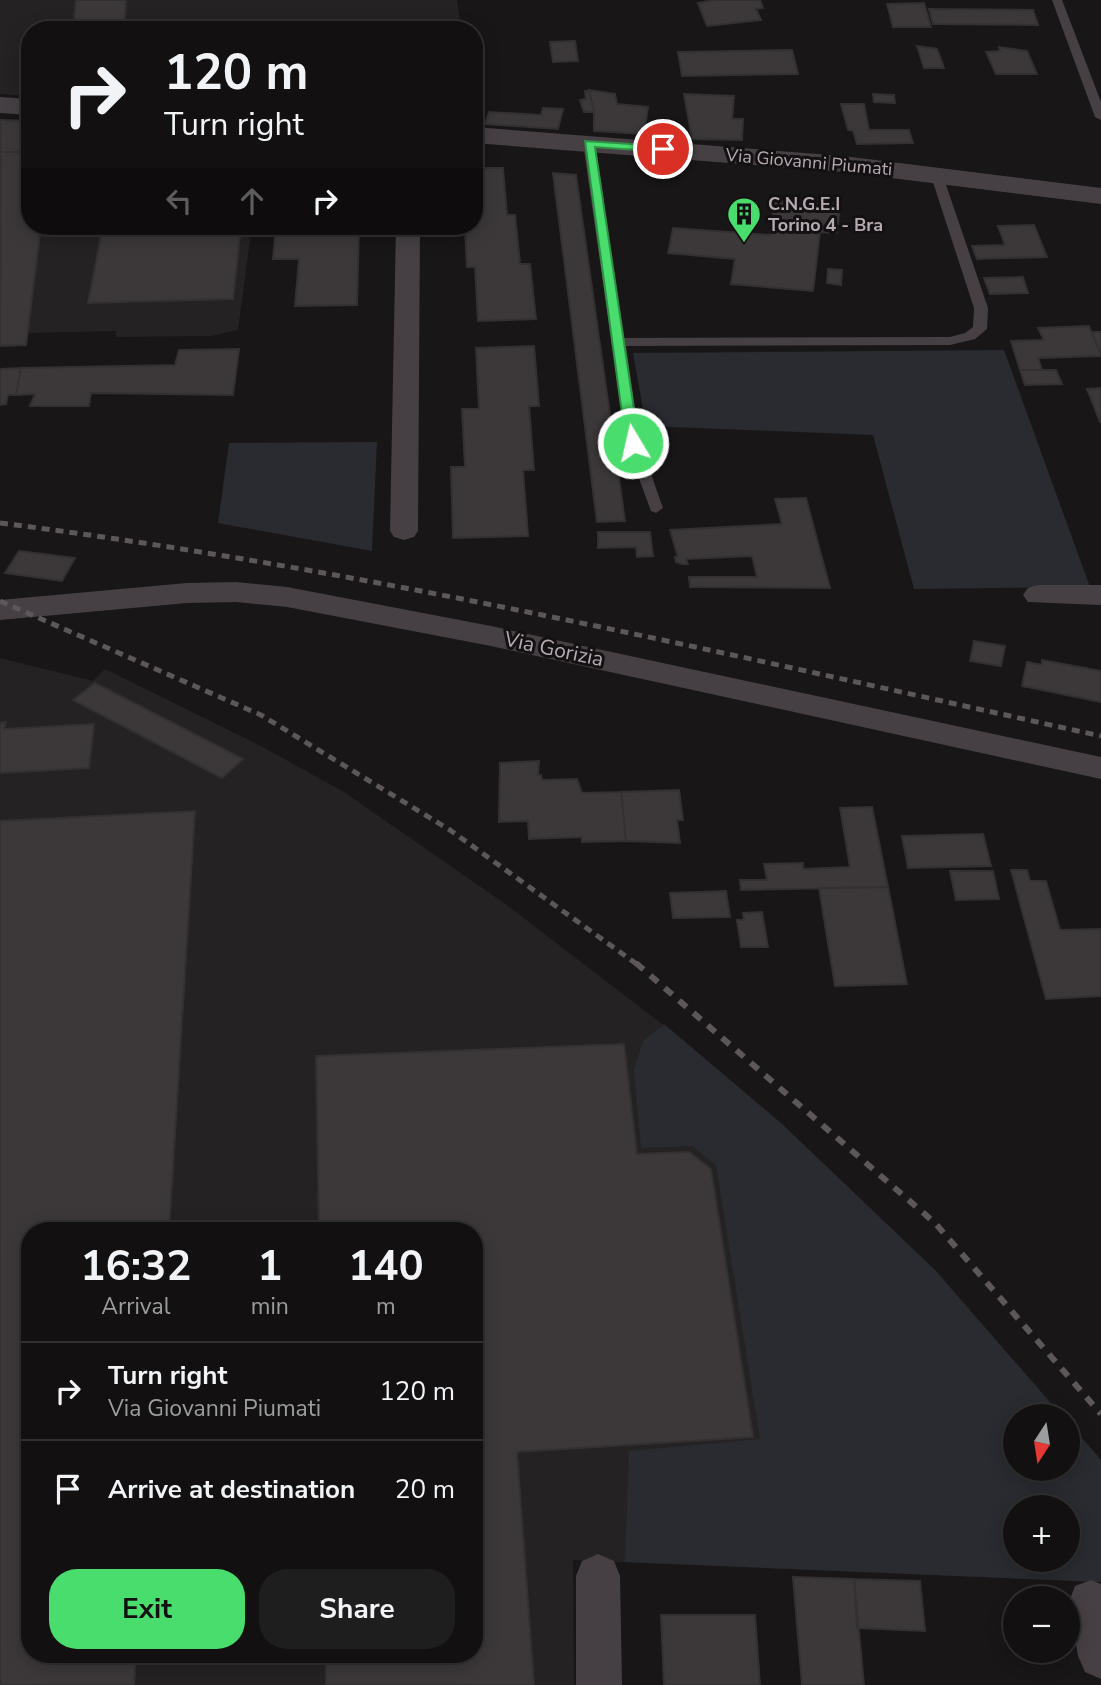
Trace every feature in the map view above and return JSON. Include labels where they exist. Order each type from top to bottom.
[{"type":"street","points":[[0,106],[21,107]]},
{"type":"street","name":"Via Giovanni Piumati","points":[[483,136],[936,173],[1099,199]]},
{"type":"street","points":[[404,531],[408,235]]},
{"type":"street","name":"Via Gorizia","points":[[0,610],[187,593],[236,592],[287,597],[491,636],[1101,768]]},
{"type":"street","points":[[1038,595],[1101,595]]},
{"type":"street","points":[[598,1576],[599,1685]]},
{"type":"street","points":[[1091,1602],[1101,1656]]},
{"type":"lane","points":[[1057,0],[1101,117]]},
{"type":"lane","points":[[589,143],[633,443],[656,508]]},
{"type":"lane","points":[[617,342],[950,341],[970,336],[980,329],[983,319],[981,308],[936,173]]},
{"type":"shaded area","points":[[0,0],[457,0],[460,21],[21,21],[21,95],[0,94]]},
{"type":"shaded area","points":[[40,235],[251,235],[238,330],[211,336],[116,337],[116,331],[28,333]]},
{"type":"shaded area","points":[[1004,350],[1090,587],[914,589],[873,435],[646,426],[633,353]]},
{"type":"shaded area","points":[[377,442],[372,551],[218,523],[229,443]]},
{"type":"shaded area","points":[[0,658],[93,681],[105,669],[259,745],[344,792],[504,903],[679,1037],[782,1124],[935,1270],[1052,1404],[1003,1404],[1003,1481],[1080,1481],[1080,1436],[1101,1460],[1101,1582],[573,1560],[574,1685],[0,1685]]},
{"type":"shaded area","points":[[664,1024],[782,1124],[935,1270],[1052,1404],[1003,1404],[1003,1481],[1080,1481],[1080,1436],[1101,1460],[1101,1582],[625,1562],[629,1451],[760,1439],[716,1165],[692,1146],[641,1148],[634,1070],[643,1041]]},
{"type":"building","points":[[76,0],[126,0],[125,21],[74,21]]},
{"type":"building","points":[[715,0],[760,0],[763,8],[756,9],[761,20],[707,26],[698,3]]},
{"type":"building","points":[[924,3],[931,27],[893,27],[887,4]]},
{"type":"building","points":[[929,9],[1033,10],[1038,25],[933,24]]},
{"type":"building","points":[[575,41],[578,61],[553,62],[550,42]]},
{"type":"building","points":[[917,46],[937,49],[944,68],[924,68]]},
{"type":"building","points":[[999,47],[1027,51],[1037,74],[996,74],[986,52],[1000,51]]},
{"type":"building","points":[[792,50],[798,74],[682,76],[678,52]]},
{"type":"building","points":[[589,90],[615,94],[617,104],[648,107],[644,134],[594,131],[594,112]]},
{"type":"building","points":[[585,91],[589,91],[594,112],[584,112],[580,100],[586,99]]},
{"type":"building","points":[[684,94],[734,96],[732,119],[743,119],[742,140],[692,139]]},
{"type":"building","points":[[873,94],[894,95],[895,103],[874,102]]},
{"type":"building","points":[[841,104],[864,104],[869,130],[909,130],[913,143],[857,144],[853,131],[848,130]]},
{"type":"building","points":[[543,108],[563,109],[558,129],[485,124],[489,112],[541,115]]},
{"type":"building","points":[[0,120],[21,121],[21,152],[1,152]]},
{"type":"building","points":[[1,152],[21,152],[21,235],[40,235],[26,345],[0,346]]},
{"type":"building","points":[[483,168],[503,168],[507,215],[515,215],[520,264],[530,264],[536,319],[478,321],[475,267],[467,267],[465,235],[483,235]]},
{"type":"building","points":[[553,173],[576,175],[625,521],[597,522]]},
{"type":"building","name":"C.N.G.E.I Torino 4 - Bra","points":[[775,201],[840,205],[837,233],[820,232],[813,291],[731,284],[735,259],[668,253],[673,228],[770,235]]},
{"type":"building","points":[[1034,225],[1047,257],[977,259],[972,246],[1005,245],[998,226]]},
{"type":"building","points":[[101,235],[240,235],[233,299],[88,303]]},
{"type":"building","points":[[275,235],[359,235],[357,305],[295,306],[299,259],[273,259]]},
{"type":"building","points":[[828,269],[842,270],[841,285],[827,283]]},
{"type":"building","points":[[1023,277],[1028,293],[990,294],[984,278]]},
{"type":"building","points":[[1089,326],[1101,356],[1038,358],[1042,370],[1020,370],[1011,341],[1044,340],[1038,328]]},
{"type":"building","points":[[1092,332],[1101,332],[1101,356]]},
{"type":"building","points":[[534,346],[539,406],[529,406],[534,470],[523,470],[528,536],[453,538],[451,467],[465,467],[462,409],[479,409],[476,348]]},
{"type":"building","points":[[239,349],[233,395],[91,393],[89,406],[30,406],[35,394],[16,395],[21,368],[175,365],[179,350]]},
{"type":"building","points":[[21,368],[16,395],[8,395],[6,404],[0,405],[0,369]]},
{"type":"building","points":[[1020,370],[1056,370],[1062,384],[1025,385]]},
{"type":"building","points":[[1101,388],[1101,422],[1100,422],[1087,389]]},
{"type":"building","points":[[806,498],[830,588],[690,587],[689,577],[757,577],[752,556],[686,559],[688,564],[682,564],[676,562],[675,557],[678,557],[670,530],[782,524],[775,499]]},
{"type":"building","points":[[598,532],[650,532],[653,556],[637,557],[636,547],[598,548]]},
{"type":"building","points":[[19,551],[75,558],[62,581],[5,573]]},
{"type":"building","points":[[974,641],[1005,646],[1001,666],[970,661]]},
{"type":"building","points":[[1042,660],[1101,671],[1101,702],[1022,686],[1027,662],[1042,665]]},
{"type":"building","points":[[95,683],[243,759],[222,778],[73,700]]},
{"type":"building","points":[[6,722],[4,729],[94,724],[89,768],[0,773],[0,723]]},
{"type":"building","points":[[539,761],[538,775],[541,775],[542,780],[577,779],[582,793],[621,792],[626,841],[582,842],[582,837],[529,839],[528,821],[499,822],[500,763]]},
{"type":"building","points":[[679,790],[683,820],[677,820],[680,843],[626,841],[621,792]]},
{"type":"building","points":[[872,807],[888,887],[741,890],[740,880],[767,880],[764,864],[803,863],[803,869],[850,867],[840,808]]},
{"type":"building","points":[[195,811],[169,1222],[21,1222],[21,1663],[135,1663],[134,1685],[0,1685],[0,821]]},
{"type":"building","points":[[983,834],[991,866],[908,868],[902,836]]},
{"type":"building","points":[[1011,870],[1027,870],[1030,881],[1046,881],[1060,930],[1101,929],[1101,996],[1046,999]]},
{"type":"building","points":[[950,871],[993,871],[999,899],[956,900]]},
{"type":"building","points":[[888,887],[907,984],[835,986],[819,888]]},
{"type":"building","points":[[726,891],[730,917],[673,918],[670,893]]},
{"type":"building","points":[[762,912],[768,947],[741,947],[737,920],[744,920],[743,913]]},
{"type":"building","points":[[624,1044],[637,1154],[689,1152],[711,1169],[753,1437],[517,1452],[534,1685],[326,1685],[326,1663],[483,1663],[483,1222],[319,1222],[316,1056]]},
{"type":"building","points":[[793,1577],[854,1579],[864,1685],[802,1685]]},
{"type":"building","points":[[854,1579],[920,1581],[925,1631],[857,1628]]},
{"type":"building","points":[[661,1615],[755,1615],[760,1685],[664,1685]]},
{"type":"railway","points":[[0,523],[139,542],[415,590],[690,646],[1101,736]]},
{"type":"railway","points":[[0,601],[261,715],[450,830],[638,965]]},
{"type":"railway","points":[[636,963],[935,1223],[1101,1414]]},
{"type":"place","name":"C.N.G.E.I Torino 4 - Bra","points":[[744,244]]},
{"type":"route","points":[[633,443],[589,143],[663,149]]}]
